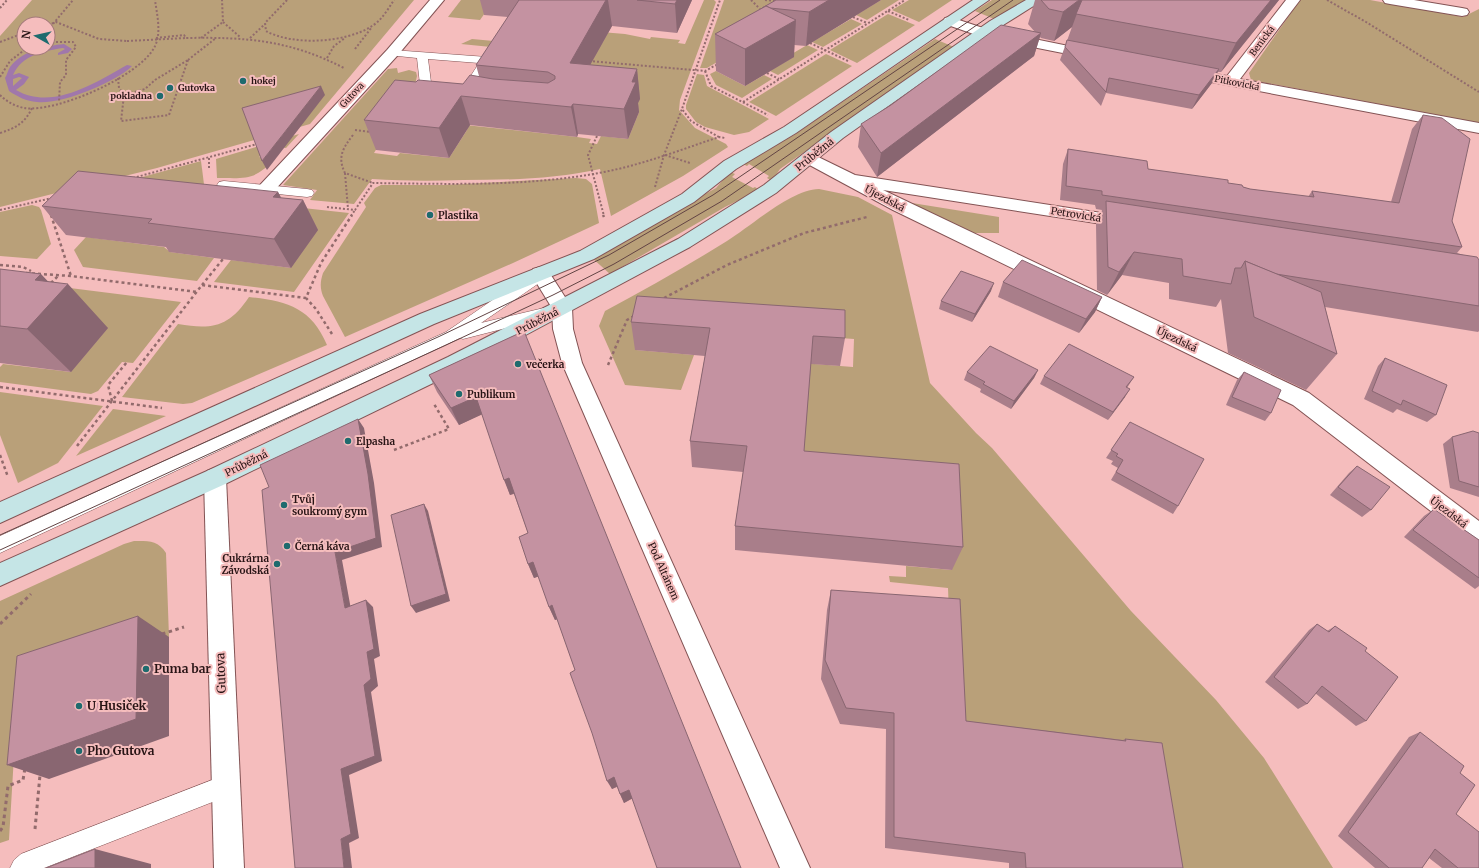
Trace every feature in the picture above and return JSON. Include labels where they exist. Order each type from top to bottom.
[{"type":"main road","points":[[0,512],[427,319],[587,255],[688,198],[717,173],[790,130],[982,0]]},
{"type":"main road","name":"Průběžná","points":[[0,575],[215,478],[455,363],[684,243],[770,189],[837,135],[982,33],[1036,0]]},
{"type":"street","name":"Gutova","points":[[266,189],[392,53],[437,0]]},
{"type":"street","name":"Benická","points":[[1230,82],[1293,0]]},
{"type":"street","points":[[1390,0],[1462,12]]},
{"type":"street","points":[[950,21],[982,33],[1105,57]]},
{"type":"street","name":"Pitkovická","points":[[1168,69],[1230,82],[1479,128]]},
{"type":"street","name":"Petrovická","points":[[810,158],[851,180],[1146,225]]},
{"type":"street","name":"Újezdská","points":[[851,180],[899,206],[1301,399],[1479,535]]},
{"type":"street","points":[[540,274],[562,308]]},
{"type":"street","name":"Pod Altánem","points":[[562,308],[563,329],[572,363],[795,868]]},
{"type":"street","name":"Gutova","points":[[215,478],[229,868]]},
{"type":"lane","points":[[392,53],[487,60],[464,96]]},
{"type":"lane","points":[[422,55],[427,93],[480,98]]},
{"type":"lane","points":[[224,185],[307,193]]},
{"type":"lane","points":[[3,542],[451,336],[540,274]]},
{"type":"lane","points":[[451,336],[562,308]]},
{"type":"lane","points":[[22,868],[29,862],[225,786]]},
{"type":"path","points":[[0,8],[7,0]]},
{"type":"path","points":[[73,0],[56,22],[99,39],[127,41],[186,38],[250,38],[287,44],[327,58],[354,73],[369,77]]},
{"type":"path","points":[[0,95],[5,101],[14,105],[32,108],[83,95],[138,68],[154,49],[158,27],[155,0]]},
{"type":"path","points":[[222,0],[222,22]]},
{"type":"path","points":[[250,38],[287,0]]},
{"type":"path","points":[[355,48],[394,0]]},
{"type":"path","points":[[654,192],[664,155],[682,109],[720,0]]},
{"type":"path","points":[[751,0],[762,11]]},
{"type":"path","points":[[765,0],[781,1]]},
{"type":"path","points":[[743,102],[905,0]]},
{"type":"path","points":[[1327,0],[1362,18],[1448,75],[1479,92]]},
{"type":"path","points":[[888,11],[915,22]]},
{"type":"path","points":[[853,17],[868,24]]},
{"type":"path","points":[[222,22],[241,37]]},
{"type":"path","points":[[201,38],[222,22]]},
{"type":"path","points":[[265,24],[266,31],[282,38],[319,40],[346,37]]},
{"type":"path","points":[[327,58],[334,46],[346,37],[374,25]]},
{"type":"path","points":[[156,38],[184,35],[186,38]]},
{"type":"path","points":[[0,42],[16,36]]},
{"type":"path","points":[[124,95],[145,89],[155,80],[188,60],[216,38]]},
{"type":"path","points":[[56,42],[73,42],[76,47],[66,60],[66,75],[60,82],[59,102]]},
{"type":"path","points":[[810,44],[853,64]]},
{"type":"path","points":[[0,77],[10,61],[17,56]]},
{"type":"path","points":[[118,78],[119,88],[124,95],[121,121],[169,115],[188,60]]},
{"type":"path","points":[[586,61],[705,71],[719,63]]},
{"type":"path","points":[[705,71],[711,86],[771,116]]},
{"type":"path","points":[[767,73],[779,79]]},
{"type":"path","points":[[0,133],[14,129],[24,123],[32,108]]},
{"type":"path","points":[[682,109],[691,121],[719,137],[731,140]]},
{"type":"path","points":[[348,209],[345,173],[340,163],[340,152],[360,125]]},
{"type":"path","points":[[356,131],[375,133]]},
{"type":"path","points":[[597,136],[588,155],[604,218]]},
{"type":"path","points":[[345,173],[373,183],[421,184],[506,182],[594,174],[618,169],[719,137]]},
{"type":"path","points":[[128,179],[262,142]]},
{"type":"path","points":[[664,155],[692,164]]},
{"type":"path","points":[[306,298],[312,279],[373,183]]},
{"type":"path","points":[[0,210],[53,198]]},
{"type":"path","points":[[45,199],[70,276]]},
{"type":"path","points":[[324,207],[356,210]]},
{"type":"path","points":[[662,300],[727,265],[797,236],[869,217]]},
{"type":"path","points":[[73,452],[223,259]]},
{"type":"path","points":[[0,265],[23,267],[31,272]]},
{"type":"path","points":[[24,273],[31,272],[70,276],[197,292]]},
{"type":"path","points":[[49,285],[59,275]]},
{"type":"path","points":[[202,285],[306,298],[316,309],[335,340]]},
{"type":"path","points":[[608,366],[626,320],[638,314]]},
{"type":"path","points":[[112,401],[108,385],[127,362]]},
{"type":"path","points":[[0,387],[167,409]]},
{"type":"path","points":[[394,450],[449,429],[434,403]]},
{"type":"path","points":[[0,455],[8,479]]},
{"type":"path","points":[[0,624],[34,591]]},
{"type":"path","points":[[154,637],[184,627]]},
{"type":"path","points":[[0,831],[3,827],[8,786],[23,780],[25,765]]},
{"type":"path","points":[[29,834],[35,830],[40,772]]},
{"type":"shaded area","name":"Gutovka","points":[[32,0],[414,0],[310,124],[157,168],[0,207],[0,36],[16,18],[16,56],[56,56],[56,16],[18,16]]},
{"type":"shaded area","points":[[461,0],[494,0],[480,20],[448,17]]},
{"type":"shaded area","points":[[704,0],[714,0],[716,2],[680,100],[679,110],[695,128],[726,144],[728,147],[683,176],[611,216],[600,169],[549,177],[515,179],[429,181],[372,179],[354,204],[310,200],[317,190],[283,185],[388,69],[397,68],[398,73],[409,70],[416,72],[417,76],[415,85],[374,153],[397,156],[400,153],[449,158],[467,130],[465,125],[591,139],[589,143],[597,144],[601,136],[628,139],[639,112],[501,48],[461,44],[472,39],[517,43],[577,30],[625,34],[650,39],[651,37],[680,40],[678,43],[685,44]]},
{"type":"shaded area","points":[[724,0],[823,0],[707,68],[700,68]]},
{"type":"shaded area","points":[[881,0],[899,0],[867,20],[856,15]]},
{"type":"shaded area","points":[[909,0],[952,0],[919,22],[892,10]]},
{"type":"shaded area","points":[[992,0],[1026,0],[994,19],[975,11]]},
{"type":"shaded area","points":[[1300,0],[1370,0],[1463,17],[1479,9],[1479,123],[1251,80],[1249,73]]},
{"type":"shaded area","points":[[888,14],[915,25],[857,63],[830,50]]},
{"type":"shaded area","points":[[851,19],[862,24],[823,47],[812,42]]},
{"type":"shaded area","points":[[935,39],[954,47],[780,169],[772,181],[767,178],[769,176],[749,164],[747,166],[743,164],[794,135]]},
{"type":"shaded area","points":[[807,45],[818,50],[778,75],[770,71],[793,57],[790,55]]},
{"type":"shaded area","points":[[826,54],[852,66],[776,116],[749,102]]},
{"type":"shaded area","points":[[716,71],[745,86],[764,75],[772,79],[742,98],[716,85],[710,74]]},
{"type":"shaded area","points":[[697,74],[704,75],[707,86],[769,119],[749,132],[734,135],[705,127],[696,122],[686,109],[686,105]]},
{"type":"shaded area","points":[[299,134],[286,148],[270,146],[259,157],[274,160],[260,172],[242,178],[217,178],[216,159]]},
{"type":"shaded area","points":[[201,161],[205,192],[113,185]]},
{"type":"shaded area","points":[[730,172],[735,174],[732,177],[759,190],[725,207],[610,274],[591,257],[716,188]]},
{"type":"shaded area","points":[[576,178],[586,179],[592,184],[599,223],[513,263],[345,337],[323,296],[321,279],[323,273],[366,207],[364,203],[375,188],[381,185],[444,185]]},
{"type":"shaded area","points":[[819,189],[858,197],[892,215],[930,383],[976,433],[992,448],[1131,611],[1216,700],[1264,758],[1333,868],[1156,868],[926,733],[952,695],[948,588],[890,582],[889,576],[906,577],[906,566],[952,570],[951,551],[778,475],[776,361],[853,367],[854,339],[641,324],[636,350],[694,355],[681,390],[625,385],[599,326],[605,311],[712,250],[772,209],[796,195]]},
{"type":"shaded area","points":[[257,203],[349,213],[294,292],[214,282],[231,260],[291,268]]},
{"type":"shaded area","points":[[912,203],[999,217],[999,233],[962,233],[914,208]]},
{"type":"shaded area","points":[[32,205],[39,207],[41,210],[51,244],[37,259],[0,256],[0,212]]},
{"type":"shaded area","points":[[86,237],[164,247],[170,252],[214,258],[197,281],[83,267],[74,250]]},
{"type":"shaded area","points":[[54,286],[181,302],[133,363],[122,362],[98,391],[91,394],[0,382],[0,367],[3,364],[71,372]]},
{"type":"shaded area","points":[[249,297],[275,301],[296,308],[313,322],[321,332],[327,345],[192,403],[183,404],[122,397],[178,324],[201,327],[219,324],[234,315]]},
{"type":"shaded area","points":[[0,392],[103,406],[58,463],[18,483],[0,435]]},
{"type":"shaded area","points":[[113,409],[166,416],[76,456]]},
{"type":"shaded area","points":[[134,541],[148,541],[156,543],[166,553],[169,637],[18,688],[9,840],[0,843],[0,601],[124,544]]},
{"type":"building","points":[[519,0],[606,0],[570,63],[637,69],[632,82],[636,82],[624,109],[573,104],[571,107],[461,96],[439,128],[364,120],[395,80],[416,82],[418,80],[463,84],[470,75],[493,79],[548,83],[555,79],[555,76],[548,72],[476,65]]},
{"type":"building","points":[[637,0],[677,0],[675,4]]},
{"type":"building","points":[[776,0],[829,0],[809,12],[770,8],[766,6],[762,8]]},
{"type":"building","points":[[1041,0],[1079,0],[1063,12],[1049,9]]},
{"type":"building","points":[[1082,0],[1271,0],[1236,43],[1076,14]]},
{"type":"building","points":[[766,6],[796,20],[745,49],[715,34]]},
{"type":"building","points":[[1001,25],[1041,33],[881,153],[861,124],[891,105]]},
{"type":"building","points":[[1067,40],[1219,69],[1199,95],[1109,78],[1106,92],[1065,47]]},
{"type":"building","points":[[321,86],[262,161],[242,108]]},
{"type":"building","points":[[1423,115],[1442,118],[1470,139],[1452,221],[1462,247],[1102,195],[1102,191],[1066,186],[1068,149],[1147,161],[1148,169],[1228,180],[1228,183],[1242,185],[1243,187],[1250,189],[1314,197],[1312,191],[1399,203]]},
{"type":"building","points":[[78,171],[278,192],[273,197],[303,200],[274,239],[148,223],[152,219],[42,206]]},
{"type":"building","points":[[1106,201],[1477,257],[1479,260],[1479,306],[1276,274],[1245,261],[1241,268],[1235,268],[1231,284],[1183,276],[1182,259],[1134,252],[1119,272],[1108,267]]},
{"type":"building","points":[[1022,260],[1102,297],[1086,319],[1003,282]]},
{"type":"building","points":[[1245,261],[1321,292],[1337,354],[1254,317]]},
{"type":"building","points":[[0,269],[41,274],[35,280],[68,284],[27,329],[0,326]]},
{"type":"building","points":[[961,271],[994,283],[975,314],[941,301]]},
{"type":"building","points":[[637,296],[845,310],[845,338],[813,336],[804,451],[959,464],[963,547],[735,526],[747,446],[690,441],[710,328],[631,322]]},
{"type":"building","points":[[524,331],[741,868],[657,868],[629,790],[620,794],[614,777],[607,781],[592,733],[570,673],[575,670],[552,605],[549,607],[533,562],[528,564],[519,537],[528,533],[509,478],[504,480],[476,397],[451,408],[429,375]]},
{"type":"building","points":[[1069,344],[1134,377],[1126,387],[1130,389],[1113,412],[1044,376]]},
{"type":"building","points":[[990,346],[1038,370],[1014,401],[983,384],[985,382],[967,372]]},
{"type":"building","points":[[1385,358],[1447,385],[1436,415],[1403,400],[1401,405],[1372,391]]},
{"type":"building","points":[[1244,372],[1281,390],[1271,413],[1232,397]]},
{"type":"building","points":[[358,419],[368,474],[376,538],[335,552],[345,608],[366,600],[374,649],[367,652],[371,679],[364,685],[375,756],[341,769],[351,834],[341,839],[344,868],[295,868],[262,490],[269,487],[260,465]]},
{"type":"building","points":[[1130,422],[1204,459],[1178,506],[1116,472],[1123,460],[1116,456],[1118,454],[1111,450]]},
{"type":"building","points":[[1473,431],[1479,433],[1479,487],[1459,481],[1452,437]]},
{"type":"building","points":[[1357,466],[1390,487],[1371,510],[1338,487]]},
{"type":"building","points":[[424,504],[446,594],[411,606],[391,515]]},
{"type":"building","points":[[1434,509],[1479,540],[1479,578],[1413,530]]},
{"type":"building","points":[[831,590],[960,599],[966,721],[1126,741],[1125,739],[1162,743],[1183,868],[1026,868],[1025,853],[894,837],[894,713],[846,708],[825,660]]},
{"type":"building","points":[[138,616],[136,719],[7,765],[17,656]]},
{"type":"building","points":[[1317,624],[1329,632],[1335,626],[1367,648],[1365,651],[1398,677],[1366,721],[1322,686],[1307,704],[1274,677]]},
{"type":"building","points":[[1420,732],[1464,766],[1460,773],[1475,785],[1456,814],[1479,832],[1479,868],[1458,868],[1435,849],[1422,868],[1389,868],[1348,832]]},
{"type":"building","points":[[95,849],[95,868],[46,868]]},
{"type":"waterway","points":[[56,47],[64,46],[69,49],[60,54]]},
{"type":"waterway","points":[[10,78],[13,68],[18,62],[27,56]]},
{"type":"waterway","points":[[11,90],[24,98],[38,100],[54,99],[71,95],[103,81],[129,66]]},
{"type":"waterway","points":[[10,78],[19,75],[26,77],[22,83],[11,90]]},
{"type":"waterway","points":[[10,78],[11,90]]},
{"type":"tram line","points":[[0,535],[438,337],[609,255],[713,195],[1000,0]]},
{"type":"tram line","points":[[0,550],[444,346],[553,295],[614,264],[722,201],[1013,0]]},
{"type":"place","name":"hokej","points":[[243,81]]},
{"type":"place","name":"Gutovka","points":[[170,88]]},
{"type":"place","name":"pokladna","points":[[160,96]]},
{"type":"place","name":"Plastika","points":[[430,215]]},
{"type":"place","name":"večerka","points":[[518,364]]},
{"type":"place","name":"Publikum","points":[[459,394]]},
{"type":"place","name":"Elpasha","points":[[348,441]]},
{"type":"place","name":"Tvůj soukromý gym","points":[[284,505]]},
{"type":"place","name":"Černá káva","points":[[287,546]]},
{"type":"place","name":"Cukrárna Závodská","points":[[277,564]]},
{"type":"place","name":"Puma bar","points":[[146,669]]},
{"type":"place","name":"U Husiček","points":[[79,706]]},
{"type":"place","name":"Pho Gutova","points":[[79,751]]}]
